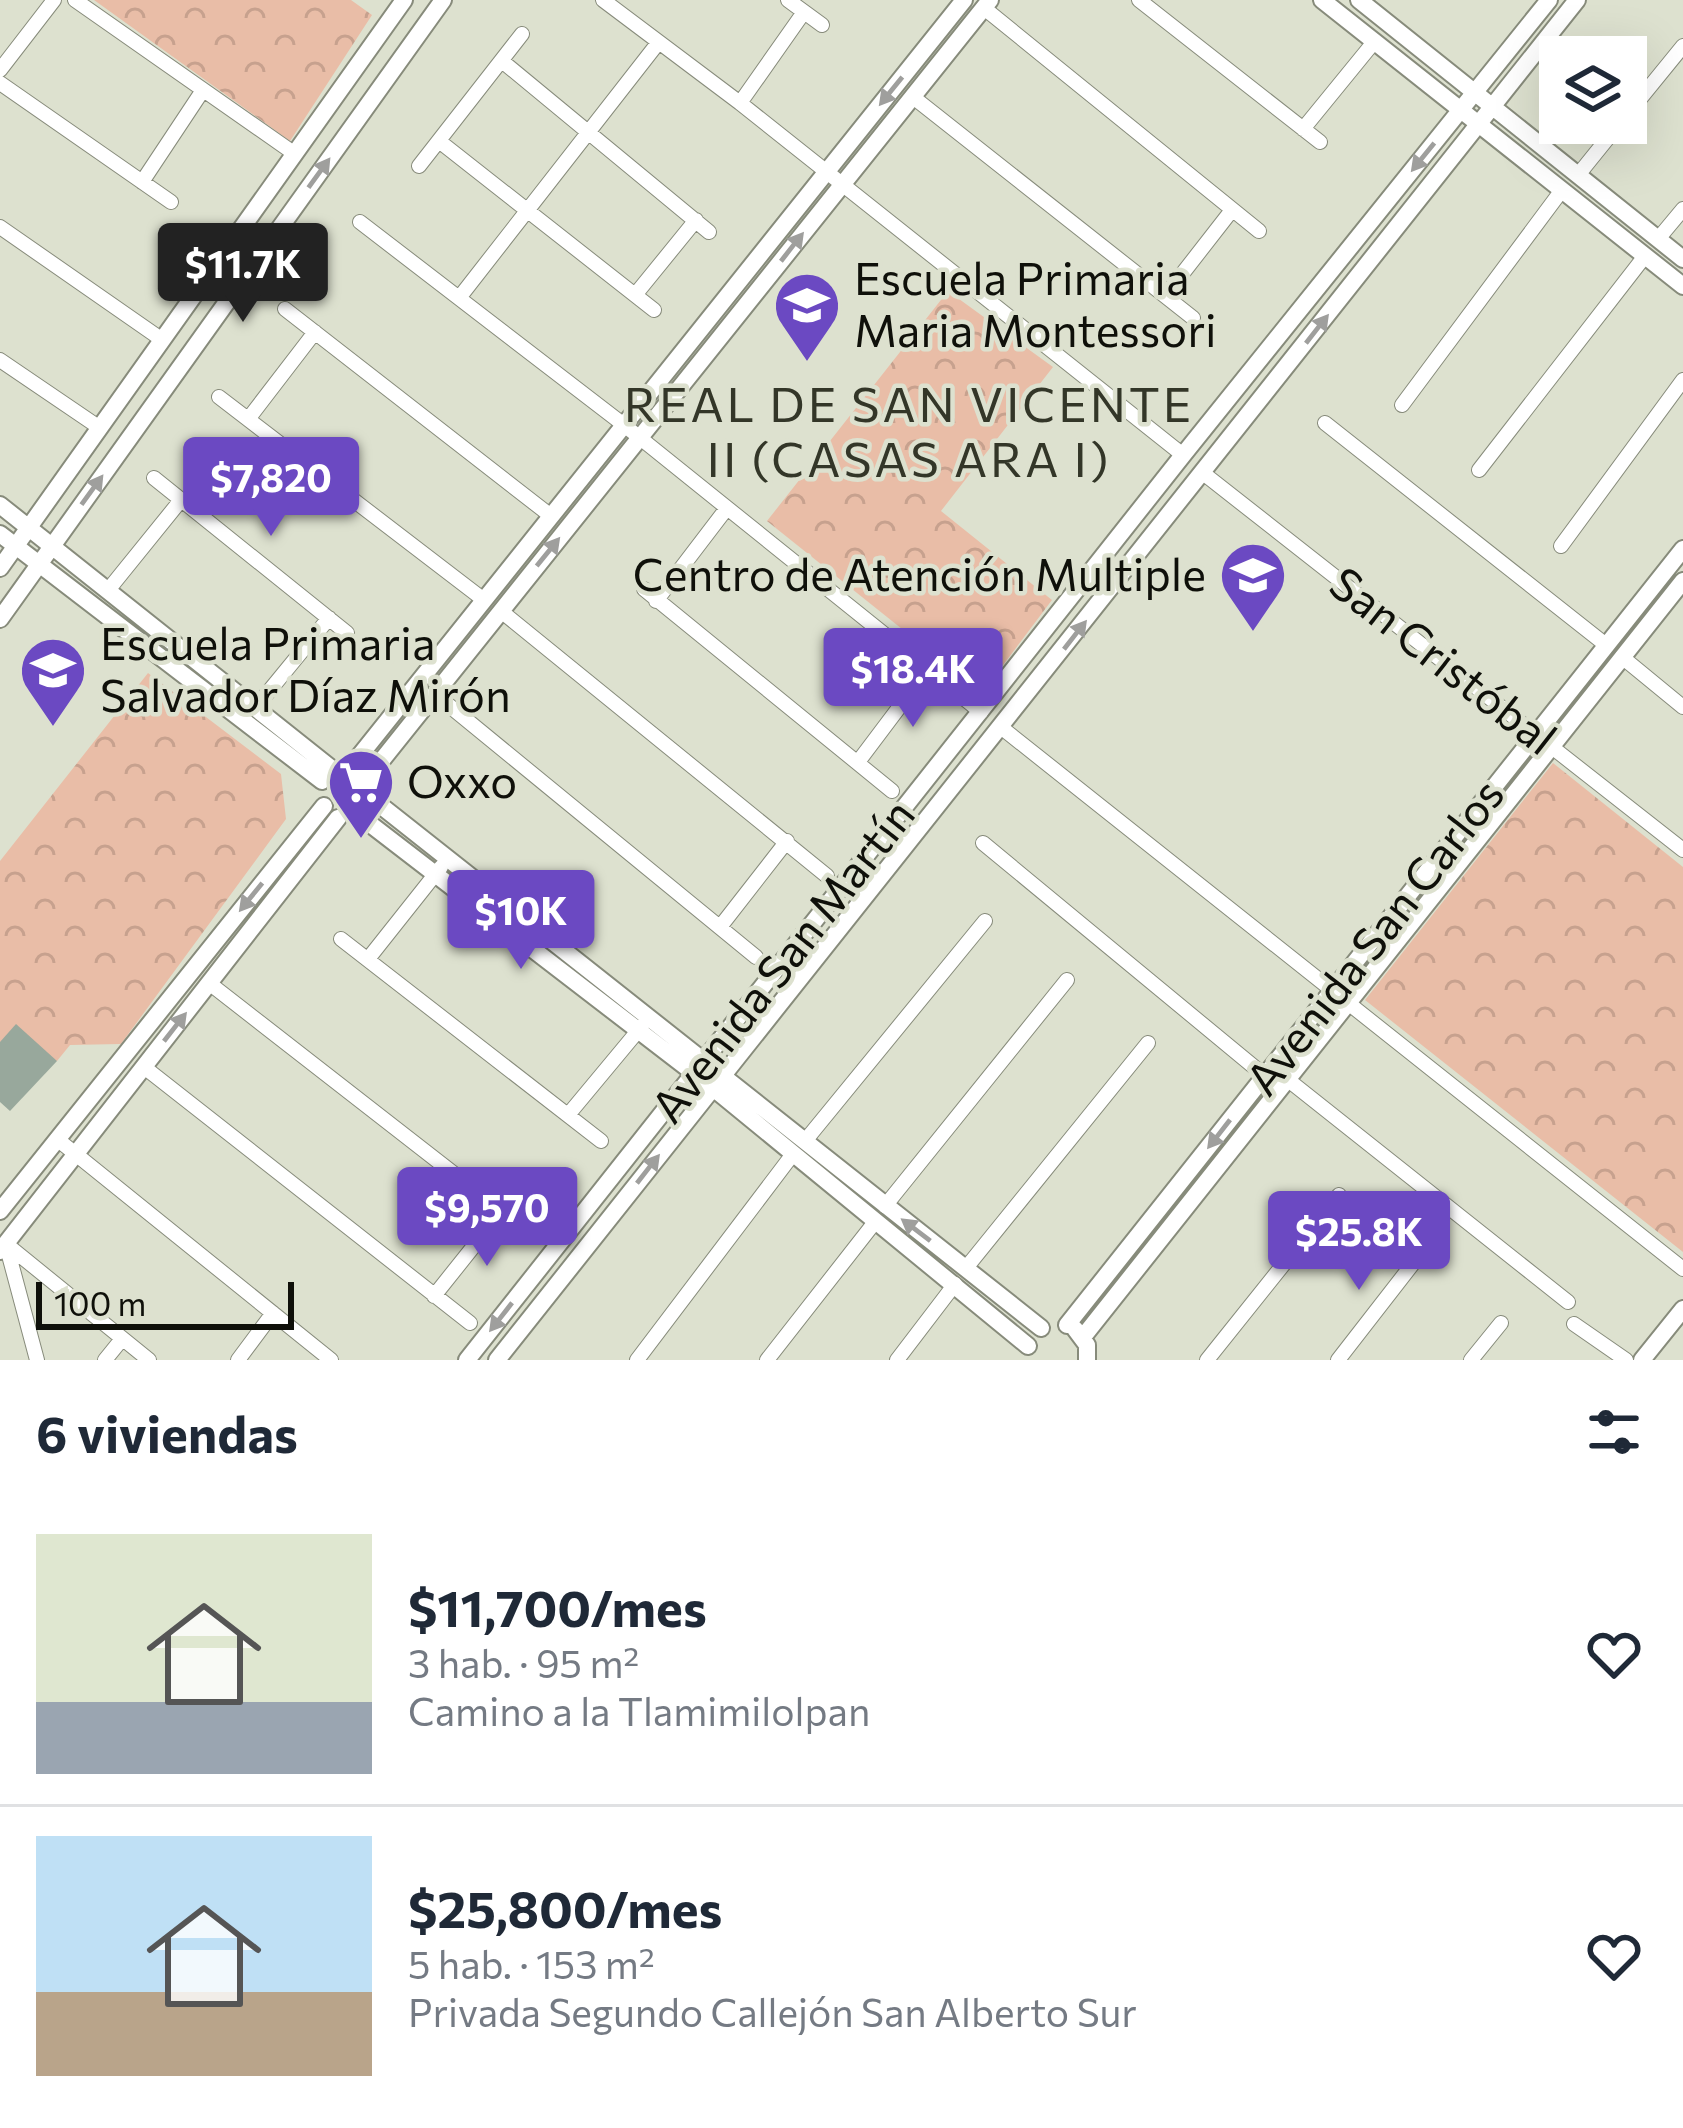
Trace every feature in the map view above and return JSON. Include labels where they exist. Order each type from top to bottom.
[{"type":"street","points":[[0,70],[54,0]]},
{"type":"street","points":[[75,0],[295,154]]},
{"type":"street","points":[[0,568],[404,0]]},
{"type":"street","points":[[0,619],[443,0]]},
{"type":"street","points":[[603,0],[1183,455]]},
{"type":"street","points":[[788,0],[822,25]]},
{"type":"street","points":[[327,775],[353,764],[964,0]]},
{"type":"street","points":[[1139,0],[1320,142]]},
{"type":"street","points":[[1322,0],[1683,286]]},
{"type":"street","points":[[1359,0],[1683,259]]},
{"type":"street","name":"Avenida San Martín","points":[[467,1360],[1549,0]]},
{"type":"street","name":"Avenida San Martín","points":[[497,1360],[1577,0]]},
{"type":"street","points":[[370,775],[987,4],[1259,231]]},
{"type":"street","points":[[740,103],[804,12]]},
{"type":"street","points":[[419,166],[522,34]]},
{"type":"street","points":[[1303,129],[1374,42]]},
{"type":"street","points":[[459,298],[658,43]]},
{"type":"street","points":[[1647,90],[1683,46]]},
{"type":"street","points":[[502,61],[710,232]]},
{"type":"street","points":[[0,83],[171,202]]},
{"type":"street","points":[[142,182],[203,90]]},
{"type":"street","points":[[914,97],[1193,318]]},
{"type":"street","points":[[440,141],[654,310]]},
{"type":"street","points":[[1578,175],[1603,144]]},
{"type":"street","points":[[1402,405],[1562,190]]},
{"type":"street","points":[[1658,239],[1683,208]]},
{"type":"street","points":[[1165,296],[1232,210]]},
{"type":"street","points":[[635,295],[696,220]]},
{"type":"street","points":[[360,222],[624,425],[981,712]]},
{"type":"street","points":[[0,227],[161,339]]},
{"type":"street","points":[[1479,470],[1645,256]]},
{"type":"street","points":[[285,308],[551,516]]},
{"type":"street","points":[[249,418],[315,332]]},
{"type":"street","points":[[0,359],[100,428]]},
{"type":"street","points":[[1561,546],[1683,380]]},
{"type":"street","points":[[219,397],[484,600]]},
{"type":"street","points":[[1325,423],[1606,646]]},
{"type":"street","name":"San Cristóbal","points":[[1203,473],[1683,850]]},
{"type":"street","points":[[154,478],[347,633]]},
{"type":"street","points":[[109,589],[181,500]]},
{"type":"street","points":[[0,505],[256,707],[327,775],[331,812],[209,983],[3,1248]]},
{"type":"street","points":[[656,601],[728,508]]},
{"type":"street","points":[[0,534],[327,775]]},
{"type":"street","name":"Avenida San Carlos","points":[[1075,1331],[1265,1076],[1683,548]]},
{"type":"street","name":"Avenida San Carlos","points":[[1075,1331],[1287,1079],[1683,581]]},
{"type":"street","points":[[644,590],[892,791]]},
{"type":"street","points":[[502,611],[827,876]]},
{"type":"street","points":[[256,707],[329,617]]},
{"type":"street","points":[[1622,657],[1683,707]]},
{"type":"street","points":[[858,762],[928,669]]},
{"type":"street","points":[[435,694],[756,957]]},
{"type":"street","points":[[1001,728],[1683,1270]]},
{"type":"street","points":[[353,764],[370,775],[376,788],[375,801],[361,817]]},
{"type":"street","points":[[375,801],[442,866],[880,1214],[1028,1353],[1042,1328]]},
{"type":"street","points":[[331,812],[361,817],[442,866]]},
{"type":"street","points":[[0,1210],[331,812]]},
{"type":"street","points":[[720,927],[787,841]]},
{"type":"street","points":[[983,843],[1265,1076]]},
{"type":"street","points":[[368,959],[442,866]]},
{"type":"street","points":[[637,1360],[799,1147],[985,921]]},
{"type":"street","points":[[341,939],[601,1142]]},
{"type":"street","points":[[766,1360],[1067,980]]},
{"type":"street","points":[[209,983],[534,1236]]},
{"type":"street","points":[[568,1115],[643,1023]]},
{"type":"street","points":[[966,1268],[1148,1043]]},
{"type":"street","points":[[143,1067],[470,1324]]},
{"type":"street","points":[[1287,1079],[1568,1302]]},
{"type":"street","points":[[57,1139],[331,1360]]},
{"type":"street","points":[[1208,1360],[1339,1196]]},
{"type":"street","points":[[434,1296],[501,1212]]},
{"type":"street","points":[[880,1214],[966,1268],[1042,1328],[1075,1331],[1087,1360]]},
{"type":"street","points":[[3,1248],[149,1360]]},
{"type":"street","points":[[3,1248],[38,1360]]},
{"type":"street","points":[[1338,1360],[1418,1257]]},
{"type":"street","points":[[897,1360],[955,1284]]},
{"type":"street","points":[[1642,1360],[1683,1309]]},
{"type":"street","points":[[238,1360],[273,1313]]},
{"type":"street","points":[[1471,1360],[1501,1323]]},
{"type":"street","points":[[1574,1324],[1626,1360]]},
{"type":"street","points":[[105,1360],[122,1339]]},
{"type":"green space","points":[[94,0],[351,0],[372,15],[290,141]]},
{"type":"green space","points":[[948,291],[1053,367],[941,511],[1052,600],[982,693],[767,521]]},
{"type":"green space","points":[[148,673],[281,774],[286,819],[121,1044],[70,1045],[57,1061],[0,1042],[0,861]]},
{"type":"green space","points":[[1553,763],[1683,867],[1683,1252],[1365,1000]]},
{"type":"building","points":[[16,1024],[57,1061],[10,1111],[0,1102],[0,1042]]},
{"type":"place","name":"Escuela Primaria Maria Montessori","points":[[807,364]]},
{"type":"place","name":"Centro de Atención Multiple","points":[[1253,634]]},
{"type":"place","name":"Escuela Primaria Salvador Díaz Mirón","points":[[53,729]]},
{"type":"place","name":"Oxxo","points":[[361,841]]},
{"type":"district","name":"REAL DE SAN VICENTE II (CASAS ARA I)","points":[[909,432]]}]
